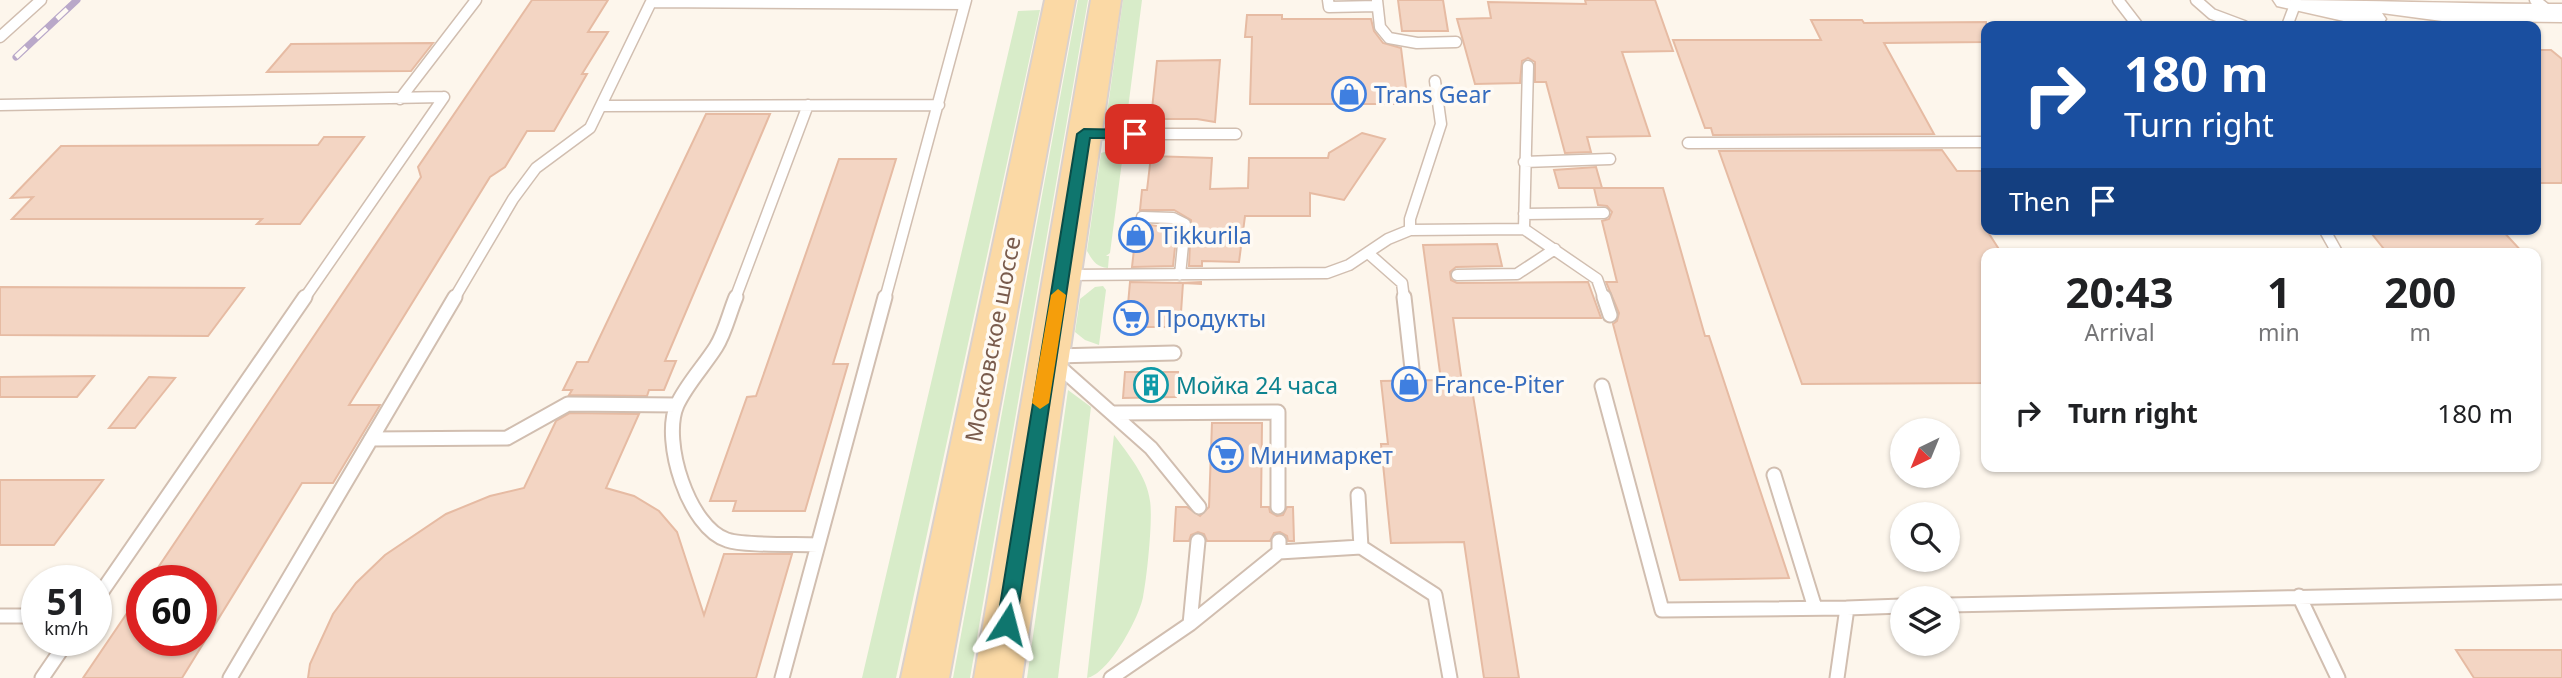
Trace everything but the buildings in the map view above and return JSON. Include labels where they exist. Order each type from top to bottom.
[{"type":"main road","name":"Московское шоссе","points":[[925,678],[1060,0]]},
{"type":"main road","points":[[998,678],[1106,0]]},
{"type":"street","points":[[2347,0],[2442,12],[2549,17]]},
{"type":"street","points":[[2290,10],[2390,21]]},
{"type":"lane","points":[[0,37],[41,0]]},
{"type":"lane","points":[[400,99],[475,0]]},
{"type":"lane","points":[[2119,0],[2134,21]]},
{"type":"lane","points":[[2196,0],[2212,14],[2231,21]]},
{"type":"lane","points":[[230,678],[513,199],[536,168],[590,128],[652,1],[966,2],[782,678]]},
{"type":"lane","points":[[1315,7],[1328,4],[1377,3],[1380,26],[1389,38],[1407,41],[1456,41]]},
{"type":"lane","points":[[1524,229],[1528,66]]},
{"type":"lane","points":[[1409,230],[1410,219],[1441,124],[1435,81]]},
{"type":"lane","points":[[0,105],[444,97],[112,577]]},
{"type":"lane","points":[[601,106],[939,105]]},
{"type":"lane","points":[[808,106],[718,344],[677,405],[672,423],[672,455],[685,491],[709,531],[728,541],[818,545]]},
{"type":"lane","points":[[1084,134],[1236,134]]},
{"type":"lane","points":[[1688,142],[1981,142]]},
{"type":"lane","points":[[1524,162],[1611,159]]},
{"type":"lane","points":[[1524,214],[1604,213]]},
{"type":"lane","points":[[1142,217],[1173,218],[1185,224],[1180,275]]},
{"type":"lane","points":[[1062,275],[1327,273],[1348,266],[1393,236],[1409,230],[1524,229],[1598,279],[1610,316]]},
{"type":"lane","points":[[1457,275],[1517,274],[1555,249]]},
{"type":"lane","points":[[1368,253],[1402,283],[1412,369]]},
{"type":"lane","points":[[1048,356],[1174,353]]},
{"type":"lane","points":[[1048,356],[1151,448],[1199,507]]},
{"type":"lane","points":[[1602,386],[1662,610],[1890,607]]},
{"type":"lane","points":[[371,439],[507,438],[568,404],[677,405]]},
{"type":"lane","points":[[1114,413],[1278,412],[1278,507]]},
{"type":"lane","points":[[1774,475],[1815,608]]},
{"type":"lane","points":[[1358,495],[1361,547]]},
{"type":"lane","points":[[1190,624],[1198,541]]},
{"type":"lane","points":[[1111,678],[1190,624],[1279,546],[1361,547],[1435,594],[1450,678]]},
{"type":"lane","points":[[1960,605],[2562,592]]},
{"type":"lane","points":[[2299,596],[2338,678]]},
{"type":"lane","points":[[1837,678],[1847,608]]},
{"type":"lane","points":[[0,616],[21,616]]},
{"type":"lane","points":[[42,678],[57,656]]},
{"type":"green space","points":[[1078,0],[1088,0],[970,678],[953,678]]},
{"type":"green space","points":[[1123,0],[1142,0],[1126,124],[1107,113]]},
{"type":"green space","points":[[1040,10],[896,678],[862,678],[1018,11]]},
{"type":"green space","points":[[1124,146],[1110,253],[1106,256],[1109,256],[1108,268],[1095,263],[1087,251],[1101,153]]},
{"type":"green space","points":[[1103,286],[1106,290],[1099,345],[1085,340],[1075,332],[1080,299],[1095,287]]},
{"type":"green space","points":[[1068,390],[1091,407],[1058,678],[1027,678]]},
{"type":"green space","points":[[1114,435],[1136,466],[1148,492],[1151,521],[1148,563],[1143,597],[1136,618],[1113,656],[1096,674],[1087,678]]},
{"type":"railway","points":[[16,57],[77,0]]},
{"type":"slow traffic","points":[[1040,403],[1058,295]]},
{"type":"place","name":"Trans Gear","points":[[1349,94]]},
{"type":"place","name":"Tikkurila","points":[[1136,235]]},
{"type":"place","name":"Продукты","points":[[1131,318]]},
{"type":"place","name":"France-Piter","points":[[1409,384]]},
{"type":"place","name":"Мойка 24 часа","points":[[1151,385]]},
{"type":"place","name":"Минимаркет","points":[[1226,455]]},
{"type":"route","points":[[1007,624],[1084,134],[1135,134]]}]
